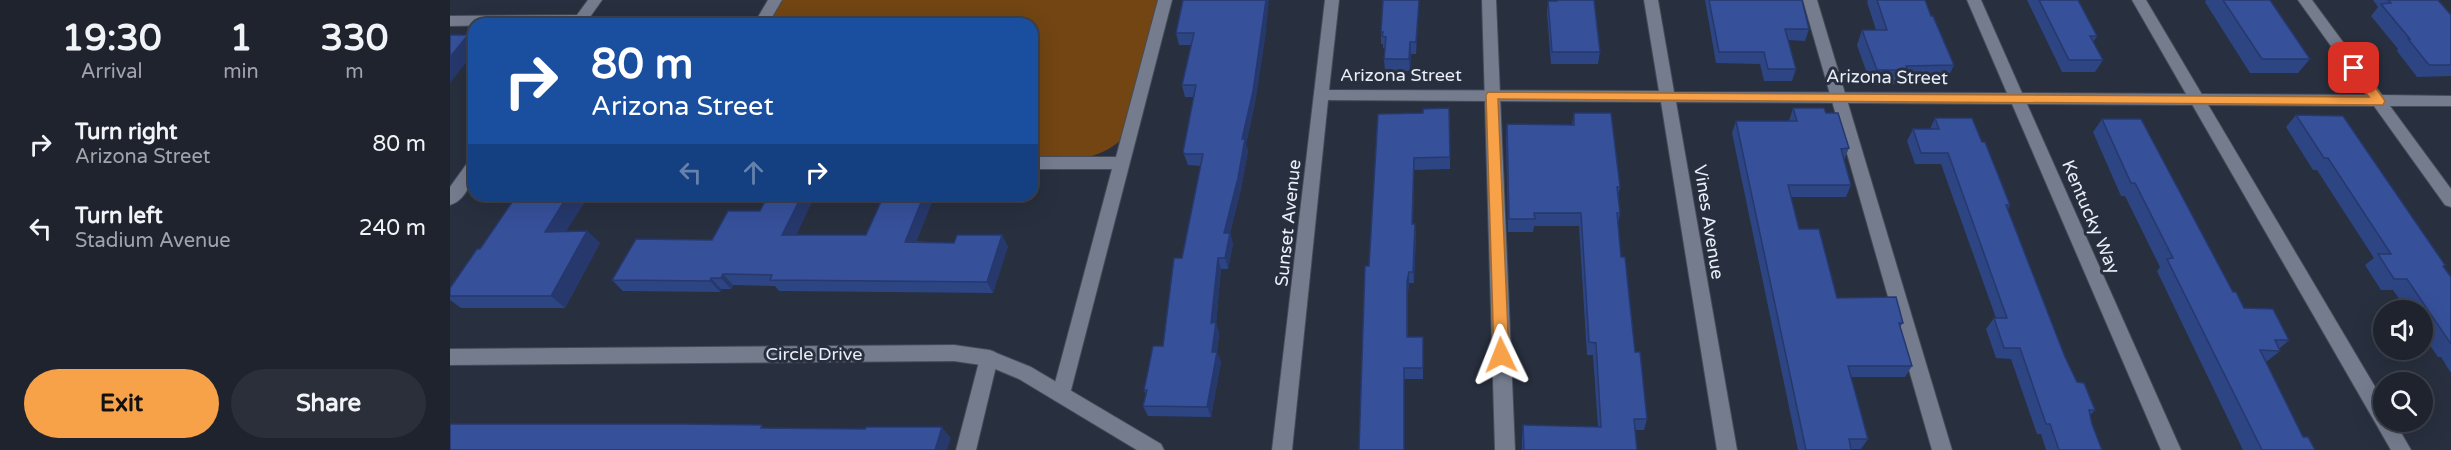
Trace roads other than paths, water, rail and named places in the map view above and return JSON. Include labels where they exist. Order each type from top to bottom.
[{"type":"street","points":[[582,18],[595,0]]},
{"type":"street","points":[[764,18],[774,0]]},
{"type":"street","points":[[1061,394],[1165,0]]},
{"type":"street","name":"Sunset Avenue","points":[[1282,450],[1332,0]]},
{"type":"street","points":[[1489,0],[1505,450]]},
{"type":"street","name":"Vines Avenue","points":[[1651,0],[1726,450]]},
{"type":"street","points":[[1810,0],[1942,450]]},
{"type":"street","name":"Kentucky Way","points":[[1974,0],[2019,98],[2171,450]]},
{"type":"street","points":[[2139,0],[2373,402]]},
{"type":"street","points":[[2305,0],[2451,201]]},
{"type":"street","points":[[450,21],[468,21]]},
{"type":"street","name":"Arizona Street","points":[[1322,95],[1668,95],[2451,101]]},
{"type":"street","points":[[1038,162],[1122,163]]},
{"type":"street","points":[[450,199],[468,174]]},
{"type":"street","name":"Circle Drive","points":[[450,357],[954,353],[989,358],[1025,373],[1154,450]]},
{"type":"street","points":[[966,450],[989,358]]},
{"type":"street","points":[[2390,432],[2401,450]]}]
